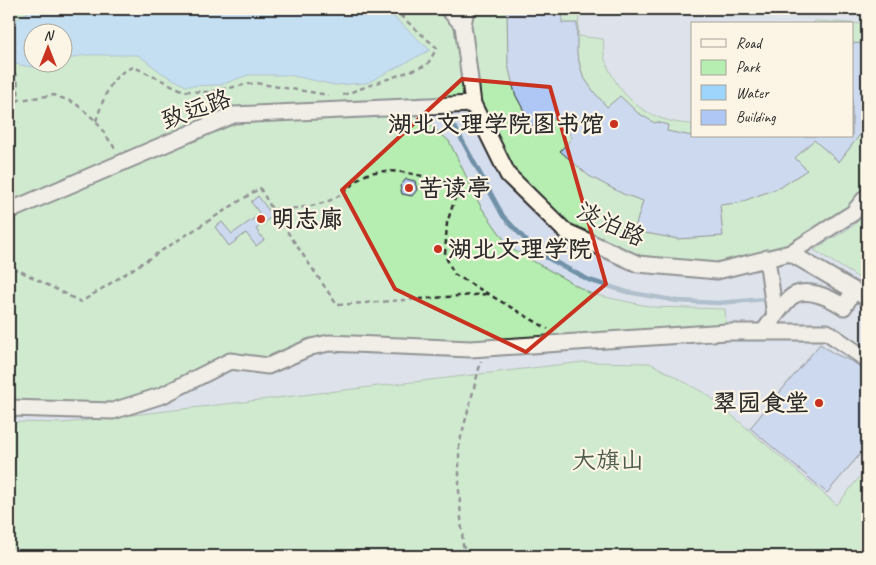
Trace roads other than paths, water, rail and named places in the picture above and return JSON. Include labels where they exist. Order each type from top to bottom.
[{"type":"street","points":[[448,9],[463,25]]},
{"type":"street","name":"淡泊路","points":[[466,9],[463,25],[472,104],[508,175],[565,231],[638,264],[717,271],[790,253],[854,213],[867,196]]},
{"type":"street","name":"致远路","points":[[9,211],[232,114],[472,104]]},
{"type":"street","points":[[790,253],[867,298]]},
{"type":"street","points":[[767,258],[776,316]]},
{"type":"street","points":[[763,332],[791,296],[804,293],[821,294],[844,307],[854,290]]},
{"type":"street","points":[[9,408],[113,411],[163,395],[230,360],[268,366],[311,347],[329,343],[470,349],[727,332],[827,332],[867,359]]},
{"type":"water","points":[[32,9],[385,9],[430,50],[367,83],[335,85],[289,75],[248,75],[220,85],[186,86],[162,73],[138,55],[83,55],[72,58],[72,22],[22,22],[22,65],[14,64],[9,51],[16,20]]},
{"type":"waterway","points":[[445,118],[456,129],[503,216],[538,253],[589,280],[627,292],[678,301],[718,303],[766,299]]},
{"type":"place","name":"湖北文理学院图书馆","points":[[614,124]]},
{"type":"place","name":"苦读亭","points":[[409,188]]},
{"type":"place","name":"明志廊","points":[[261,219]]},
{"type":"place","name":"湖北文理学院","points":[[438,249]]},
{"type":"place","name":"翠园食堂","points":[[819,403]]},
{"type":"park label","name":"大旗山","points":[[608,460]]}]
